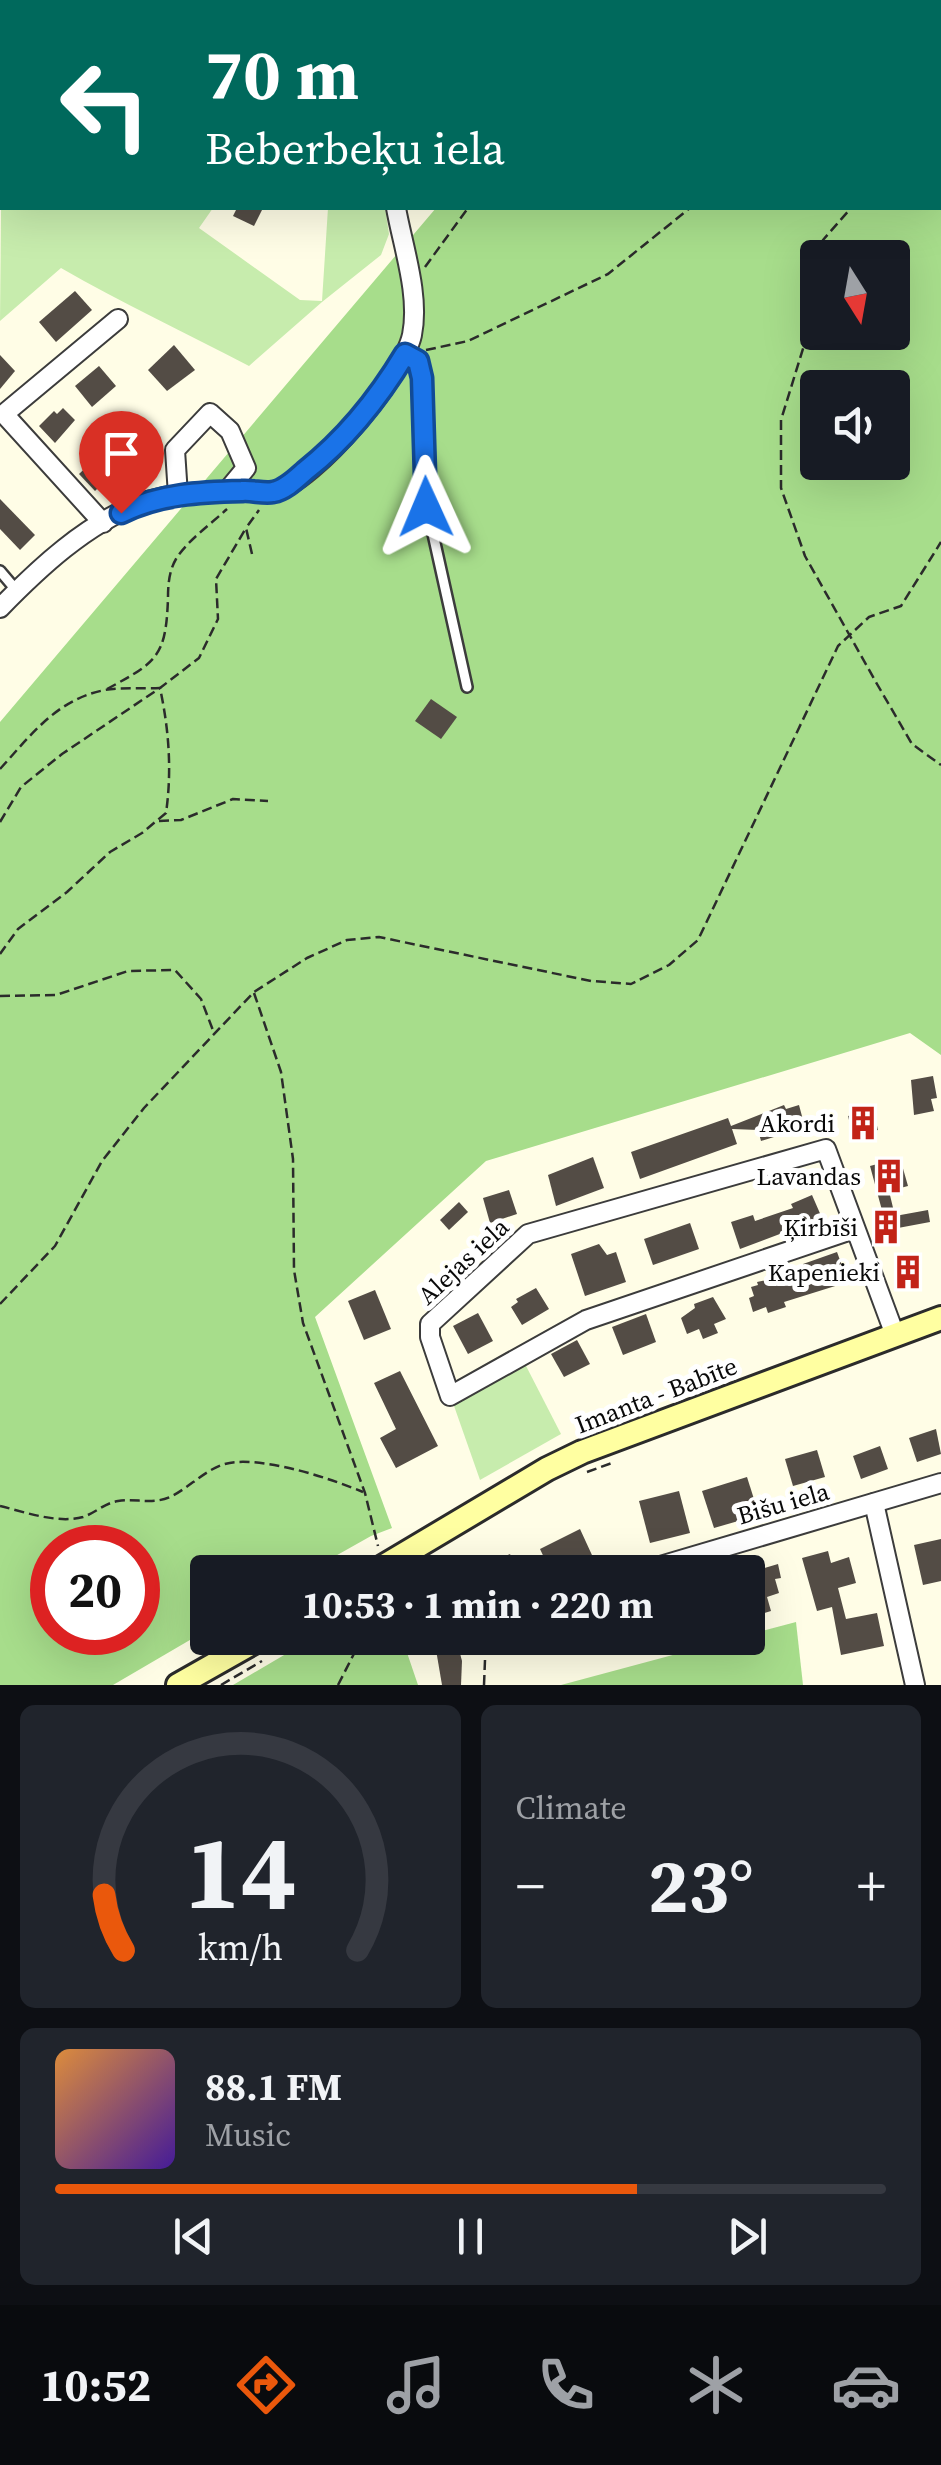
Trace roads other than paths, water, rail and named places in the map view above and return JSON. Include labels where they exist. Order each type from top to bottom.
[{"type":"main road","name":"Imanta - Babīte","points":[[403,1555],[582,1452],[941,1318]]},
{"type":"main road","points":[[178,1685],[231,1655]]},
{"type":"street","points":[[0,608],[103,522],[140,504],[178,495],[272,492],[287,486],[324,456],[359,421],[405,354],[414,314],[396,210]]},
{"type":"street","points":[[103,522],[4,414],[118,319]]},
{"type":"street","points":[[178,495],[176,450],[210,413],[230,431],[246,468],[236,491]]},
{"type":"street","name":"Alejas iela","points":[[826,1149],[854,1229],[586,1320],[450,1396],[430,1337],[430,1324],[528,1234],[826,1149]]},
{"type":"street","points":[[854,1229],[895,1335]]},
{"type":"street","name":"Bišu iela","points":[[698,1555],[941,1483]]},
{"type":"street","points":[[874,1503],[915,1685]]},
{"type":"lane","points":[[405,354],[418,361],[422,378],[426,507],[467,687]]},
{"type":"lane","points":[[0,571],[17,591]]},
{"type":"place","name":"Akordi","points":[[863,1123]]},
{"type":"place","name":"Lavandas","points":[[889,1176]]},
{"type":"place","name":"Ķirbīši","points":[[886,1227]]},
{"type":"place","name":"Kapenieki","points":[[908,1272]]}]
